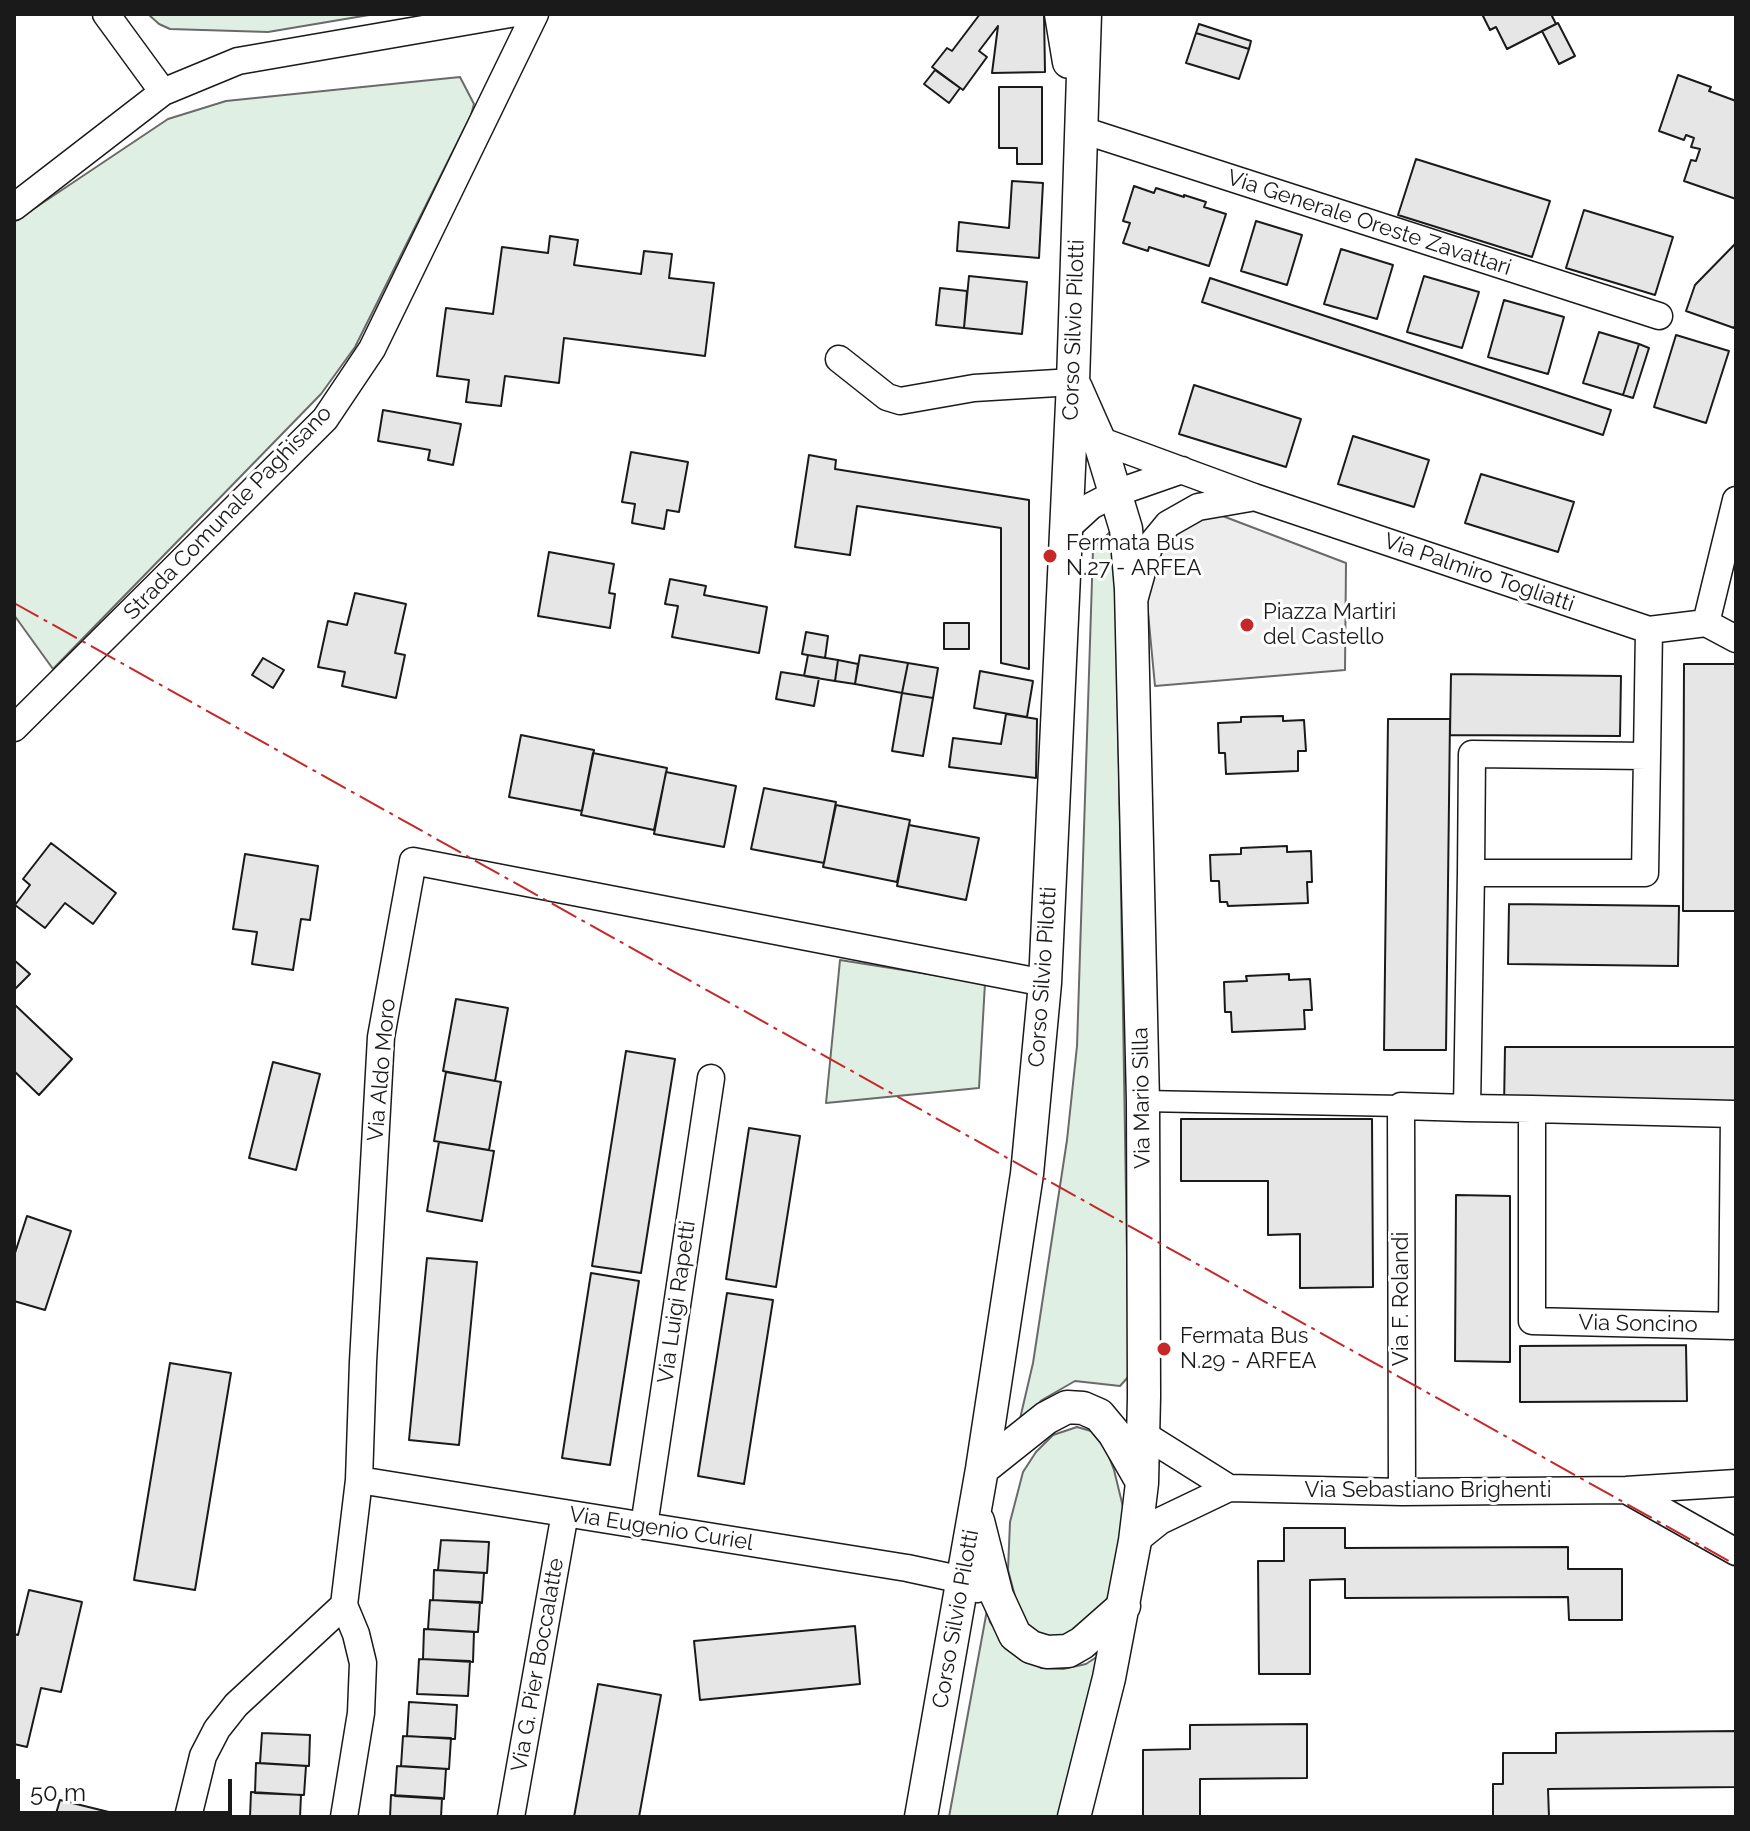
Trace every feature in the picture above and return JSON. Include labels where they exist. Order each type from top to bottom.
[{"type":"street","points":[[106,14],[163,92]]},
{"type":"street","points":[[14,207],[163,92],[238,61],[510,14]]},
{"type":"street","name":"Strada Comunale Paghisano","points":[[14,728],[325,419],[372,349],[535,14]]},
{"type":"street","name":"Corso Silvio Pilotti","points":[[1061,14],[1079,129]]},
{"type":"street","name":"Corso Silvio Pilotti","points":[[921,1817],[982,1469],[1027,1174],[1045,983],[1067,528],[1085,14]]},
{"type":"street","name":"Via Generale Oreste Zavattari","points":[[1079,129],[1659,316]]},
{"type":"street","points":[[839,359],[887,397],[900,401],[974,388],[1073,382]]},
{"type":"street","name":"Via Mario Silla","points":[[1073,382],[1099,440],[1126,529],[1132,610],[1143,1101],[1142,1483],[1124,1606],[1074,1817]]},
{"type":"street","name":"Via Palmiro Togliatti","points":[[1099,440],[1254,497],[1649,630],[1706,623]]},
{"type":"street","points":[[1067,528],[1091,506],[1116,493],[1182,470]]},
{"type":"street","name":"Via Palmiro Togliatti","points":[[1132,610],[1149,547],[1168,524],[1198,507],[1254,497]]},
{"type":"street","points":[[1736,500],[1706,623],[1736,639]]},
{"type":"street","points":[[1471,873],[1645,873],[1649,630]]},
{"type":"street","points":[[1467,1108],[1472,754],[1647,756]]},
{"type":"street","name":"Via Aldo Moro","points":[[344,1605],[359,1480],[381,1037],[413,861],[1045,983]]},
{"type":"street","name":"Via Luigi Rapetti","points":[[644,1526],[711,1078]]},
{"type":"street","name":"Via Soncino","points":[[1143,1101],[1401,1106],[1467,1108],[1532,1109],[1734,1114],[1732,1326],[1532,1321],[1532,1109]]},
{"type":"street","name":"Via F. Rolandi","points":[[1401,1106],[1402,1492]]},
{"type":"street","points":[[982,1469],[1046,1418],[1067,1407],[1083,1408],[1099,1415],[1114,1433],[1142,1483]]},
{"type":"street","points":[[1143,1434],[1229,1488]]},
{"type":"street","name":"Via Eugenio Curiel","points":[[359,1480],[907,1568],[963,1580],[999,1602]]},
{"type":"street","name":"Via Sebastiano Brighenti","points":[[1229,1488],[1402,1492],[1626,1490],[1736,1483]]},
{"type":"street","points":[[1135,1541],[1160,1521],[1229,1488]]},
{"type":"street","name":"Via Sebastiano Brighenti","points":[[1626,1490],[1736,1552]]},
{"type":"street","points":[[975,1511],[999,1602],[1015,1635],[1031,1647],[1047,1652],[1068,1651],[1082,1643],[1124,1606]]},
{"type":"street","name":"Via G. Pier Boccalatte","points":[[511,1817],[565,1513]]},
{"type":"street","points":[[188,1817],[203,1756],[217,1729],[236,1705],[344,1605],[363,1663],[361,1713],[344,1817]]},
{"type":"green space","points":[[148,14],[375,14],[268,32],[170,29]]},
{"type":"green space","points":[[460,77],[474,104],[471,115],[355,347],[321,394],[53,669],[14,615],[14,222],[168,119],[226,101]]},
{"type":"green space","points":[[1115,527],[1129,1376],[1120,1386],[1075,1381],[1042,1400],[1019,1423],[1033,1363],[1067,1140],[1077,1046],[1093,549]]},
{"type":"green space","points":[[840,960],[985,983],[979,1088],[826,1103]]},
{"type":"green space","points":[[1077,1427],[1091,1431],[1106,1449],[1124,1511],[1110,1594],[1097,1615],[1076,1638],[1041,1636],[1026,1624],[1016,1600],[1008,1570],[1010,1522],[1023,1472],[1036,1452],[1053,1435]]},
{"type":"green space","points":[[987,1610],[990,1622],[1011,1651],[1041,1668],[1063,1669],[1086,1664],[1104,1652],[1061,1817],[949,1817]]},
{"type":"shaded area","name":"Piazza Martiri del Castello","points":[[1220,515],[1346,563],[1345,670],[1155,686],[1145,581],[1160,550],[1185,523]]},
{"type":"building","points":[[980,14],[1044,14],[1045,72],[992,73],[998,26],[979,51],[987,57],[963,90],[932,67],[947,48],[952,51]]},
{"type":"building","points":[[1482,14],[1551,14],[1556,24],[1507,49],[1496,27],[1490,30]]},
{"type":"building","points":[[1558,23],[1575,56],[1559,64],[1542,31]]},
{"type":"building","points":[[1199,24],[1251,41],[1249,49],[1196,33]]},
{"type":"building","points":[[1196,33],[1249,49],[1239,79],[1186,63]]},
{"type":"building","points":[[935,70],[960,88],[949,103],[924,84]]},
{"type":"building","points":[[1678,75],[1711,87],[1709,91],[1736,101],[1736,199],[1684,181],[1691,160],[1696,161],[1700,149],[1691,147],[1694,138],[1686,135],[1684,140],[1659,131]]},
{"type":"building","points":[[999,87],[1042,87],[1042,164],[1017,164],[1017,148],[999,148]]},
{"type":"building","points":[[1416,159],[1550,201],[1532,257],[1398,215]]},
{"type":"building","points":[[1012,181],[1043,183],[1039,258],[957,251],[959,222],[1009,228]]},
{"type":"building","points":[[1134,186],[1154,193],[1156,188],[1184,195],[1206,202],[1204,207],[1226,214],[1209,266],[1149,247],[1148,251],[1123,243],[1130,223],[1123,221]]},
{"type":"building","points":[[1584,210],[1673,237],[1655,295],[1566,268]]},
{"type":"building","points":[[1256,221],[1302,235],[1287,285],[1241,271]]},
{"type":"building","points":[[550,236],[578,240],[574,265],[641,274],[644,251],[672,254],[669,278],[714,283],[705,356],[564,338],[559,383],[505,376],[501,406],[466,402],[469,380],[437,376],[446,308],[493,314],[502,247],[548,253]]},
{"type":"building","points":[[1736,243],[1734,328],[1686,311],[1695,285]]},
{"type":"building","points":[[1341,249],[1393,265],[1377,319],[1324,304]]},
{"type":"building","points":[[969,276],[1027,282],[1022,334],[964,328]]},
{"type":"building","points":[[1424,276],[1479,292],[1462,348],[1407,332]]},
{"type":"building","points":[[1210,278],[1611,410],[1603,435],[1202,302]]},
{"type":"building","points":[[940,288],[967,291],[964,328],[936,325]]},
{"type":"building","points":[[1504,300],[1564,317],[1548,374],[1488,357]]},
{"type":"building","points":[[1599,332],[1639,344],[1623,395],[1583,383]]},
{"type":"building","points":[[1676,335],[1729,351],[1706,423],[1654,407]]},
{"type":"building","points":[[1639,344],[1649,348],[1633,398],[1623,395]]},
{"type":"building","points":[[1194,385],[1301,419],[1286,467],[1179,434]]},
{"type":"building","points":[[383,410],[461,424],[453,465],[428,460],[430,450],[378,441]]},
{"type":"building","points":[[1353,436],[1429,460],[1414,507],[1338,484]]},
{"type":"building","points":[[631,452],[688,462],[679,512],[667,510],[664,529],[632,523],[635,504],[622,502]]},
{"type":"building","points":[[809,455],[836,460],[835,469],[1029,500],[1029,669],[1001,663],[1001,528],[857,506],[850,555],[795,547]]},
{"type":"building","points":[[1481,474],[1574,502],[1558,552],[1465,523]]},
{"type":"building","points":[[549,552],[614,564],[609,593],[615,594],[610,628],[538,616]]},
{"type":"building","points":[[670,579],[706,586],[704,595],[767,607],[759,653],[672,637],[678,606],[665,604]]},
{"type":"building","points":[[355,593],[406,604],[395,653],[405,655],[396,698],[342,686],[345,672],[318,667],[328,621],[347,625]]},
{"type":"building","points":[[944,623],[969,623],[969,649],[944,649]]},
{"type":"building","points":[[806,632],[828,636],[825,658],[802,654]]},
{"type":"building","points":[[808,655],[838,660],[835,681],[804,676]]},
{"type":"building","points":[[860,655],[908,663],[902,693],[855,684]]},
{"type":"building","points":[[263,658],[284,670],[273,688],[252,675]]},
{"type":"building","points":[[838,660],[858,664],[855,684],[835,681]]},
{"type":"building","points":[[908,663],[938,668],[933,698],[902,693]]},
{"type":"building","points":[[1684,664],[1736,664],[1736,911],[1683,911]]},
{"type":"building","points":[[980,671],[1033,681],[1027,717],[974,708]]},
{"type":"building","points":[[781,672],[819,678],[814,706],[776,699]]},
{"type":"building","points":[[1451,674],[1621,676],[1620,736],[1450,735]]},
{"type":"building","points":[[902,693],[933,698],[923,756],[892,751]]},
{"type":"building","points":[[1006,714],[1037,719],[1036,778],[949,767],[953,738],[1001,744]]},
{"type":"building","points":[[1283,716],[1283,721],[1304,720],[1306,751],[1298,751],[1298,771],[1226,774],[1225,753],[1219,753],[1218,723],[1241,722],[1241,717]]},
{"type":"building","points":[[1388,719],[1450,719],[1446,1050],[1384,1050]]},
{"type":"building","points":[[521,735],[594,750],[582,811],[509,797]]},
{"type":"building","points":[[593,753],[667,768],[654,830],[581,815]]},
{"type":"building","points":[[666,772],[736,786],[724,847],[654,834]]},
{"type":"building","points":[[764,788],[836,802],[824,863],[751,849]]},
{"type":"building","points":[[836,805],[910,820],[897,882],[823,867]]},
{"type":"building","points":[[909,825],[979,838],[966,900],[897,886]]},
{"type":"building","points":[[51,843],[116,893],[93,924],[65,903],[45,928],[15,905],[30,885],[23,879]]},
{"type":"building","points":[[1287,846],[1287,852],[1311,851],[1312,882],[1307,882],[1308,903],[1228,906],[1227,902],[1220,902],[1219,881],[1211,881],[1210,855],[1241,854],[1241,848]]},
{"type":"building","points":[[245,854],[318,866],[310,920],[301,919],[293,970],[252,964],[257,932],[233,929]]},
{"type":"building","points":[[1509,904],[1679,906],[1678,966],[1508,964]]},
{"type":"building","points":[[14,960],[30,974],[14,990]]},
{"type":"building","points":[[1289,974],[1289,980],[1310,979],[1312,1010],[1304,1010],[1305,1029],[1232,1032],[1231,1012],[1225,1012],[1224,982],[1247,981],[1246,976]]},
{"type":"building","points":[[456,999],[508,1008],[495,1081],[443,1071]]},
{"type":"building","points":[[14,1004],[72,1059],[39,1095],[14,1071]]},
{"type":"building","points":[[1505,1047],[1736,1047],[1736,1108],[1504,1107]]},
{"type":"building","points":[[626,1051],[675,1059],[641,1273],[592,1266]]},
{"type":"building","points":[[273,1062],[320,1074],[296,1170],[249,1158]]},
{"type":"building","points":[[446,1072],[501,1082],[489,1150],[434,1141]]},
{"type":"building","points":[[1181,1119],[1372,1119],[1373,1287],[1300,1288],[1300,1234],[1268,1235],[1268,1181],[1181,1181]]},
{"type":"building","points":[[749,1128],[800,1136],[776,1287],[726,1279]]},
{"type":"building","points":[[439,1142],[494,1151],[482,1221],[427,1211]]},
{"type":"building","points":[[1456,1195],[1510,1196],[1510,1362],[1455,1361]]},
{"type":"building","points":[[27,1216],[71,1231],[45,1310],[14,1301],[14,1256]]},
{"type":"building","points":[[427,1258],[477,1262],[459,1445],[409,1440]]},
{"type":"building","points":[[591,1273],[639,1281],[610,1465],[562,1458]]},
{"type":"building","points":[[727,1293],[773,1300],[744,1484],[698,1476]]},
{"type":"building","points":[[1686,1345],[1687,1401],[1520,1402],[1520,1346]]},
{"type":"building","points":[[170,1363],[231,1373],[195,1590],[134,1580]]},
{"type":"building","points":[[1284,1528],[1345,1528],[1345,1548],[1568,1547],[1568,1569],[1622,1569],[1622,1620],[1569,1620],[1568,1597],[1345,1598],[1345,1579],[1310,1580],[1310,1674],[1259,1674],[1258,1561],[1284,1561]]},
{"type":"building","points":[[441,1540],[489,1542],[487,1573],[438,1570]]},
{"type":"building","points":[[434,1570],[484,1573],[482,1603],[433,1600]]},
{"type":"building","points":[[29,1590],[82,1602],[61,1692],[41,1688],[27,1747],[14,1744],[14,1634],[18,1635]]},
{"type":"building","points":[[430,1600],[480,1602],[478,1632],[428,1629]]},
{"type":"building","points":[[855,1626],[860,1684],[700,1700],[694,1641]]},
{"type":"building","points":[[424,1629],[474,1632],[473,1662],[423,1659]]},
{"type":"building","points":[[419,1659],[470,1661],[468,1696],[417,1694]]},
{"type":"building","points":[[598,1684],[661,1695],[639,1817],[574,1817]]},
{"type":"building","points":[[409,1702],[457,1705],[455,1739],[407,1736]]},
{"type":"building","points":[[1307,1724],[1307,1778],[1200,1779],[1200,1817],[1143,1817],[1143,1750],[1190,1749],[1190,1725]]},
{"type":"building","points":[[1736,1731],[1736,1787],[1548,1789],[1549,1817],[1493,1817],[1493,1784],[1503,1784],[1503,1753],[1556,1753],[1556,1733]]},
{"type":"building","points":[[262,1733],[310,1735],[309,1766],[260,1763]]},
{"type":"building","points":[[403,1736],[451,1738],[449,1769],[401,1766]]},
{"type":"building","points":[[256,1763],[306,1766],[304,1795],[255,1793]]},
{"type":"building","points":[[397,1766],[446,1769],[444,1799],[395,1796]]},
{"type":"building","points":[[251,1792],[301,1795],[300,1817],[250,1817]]},
{"type":"building","points":[[391,1795],[442,1798],[441,1817],[390,1817]]},
{"type":"building","points":[[60,1800],[121,1815],[55,1817]]},
{"type":"power","points":[[14,603],[1736,1565]]},
{"type":"place","name":"Fermata Bus N.27 - ARFEA","points":[[1050,556]]},
{"type":"place","name":"Piazza Martiri del Castello","points":[[1247,625]]},
{"type":"place","name":"Fermata Bus N.29 - ARFEA","points":[[1164,1349]]}]
